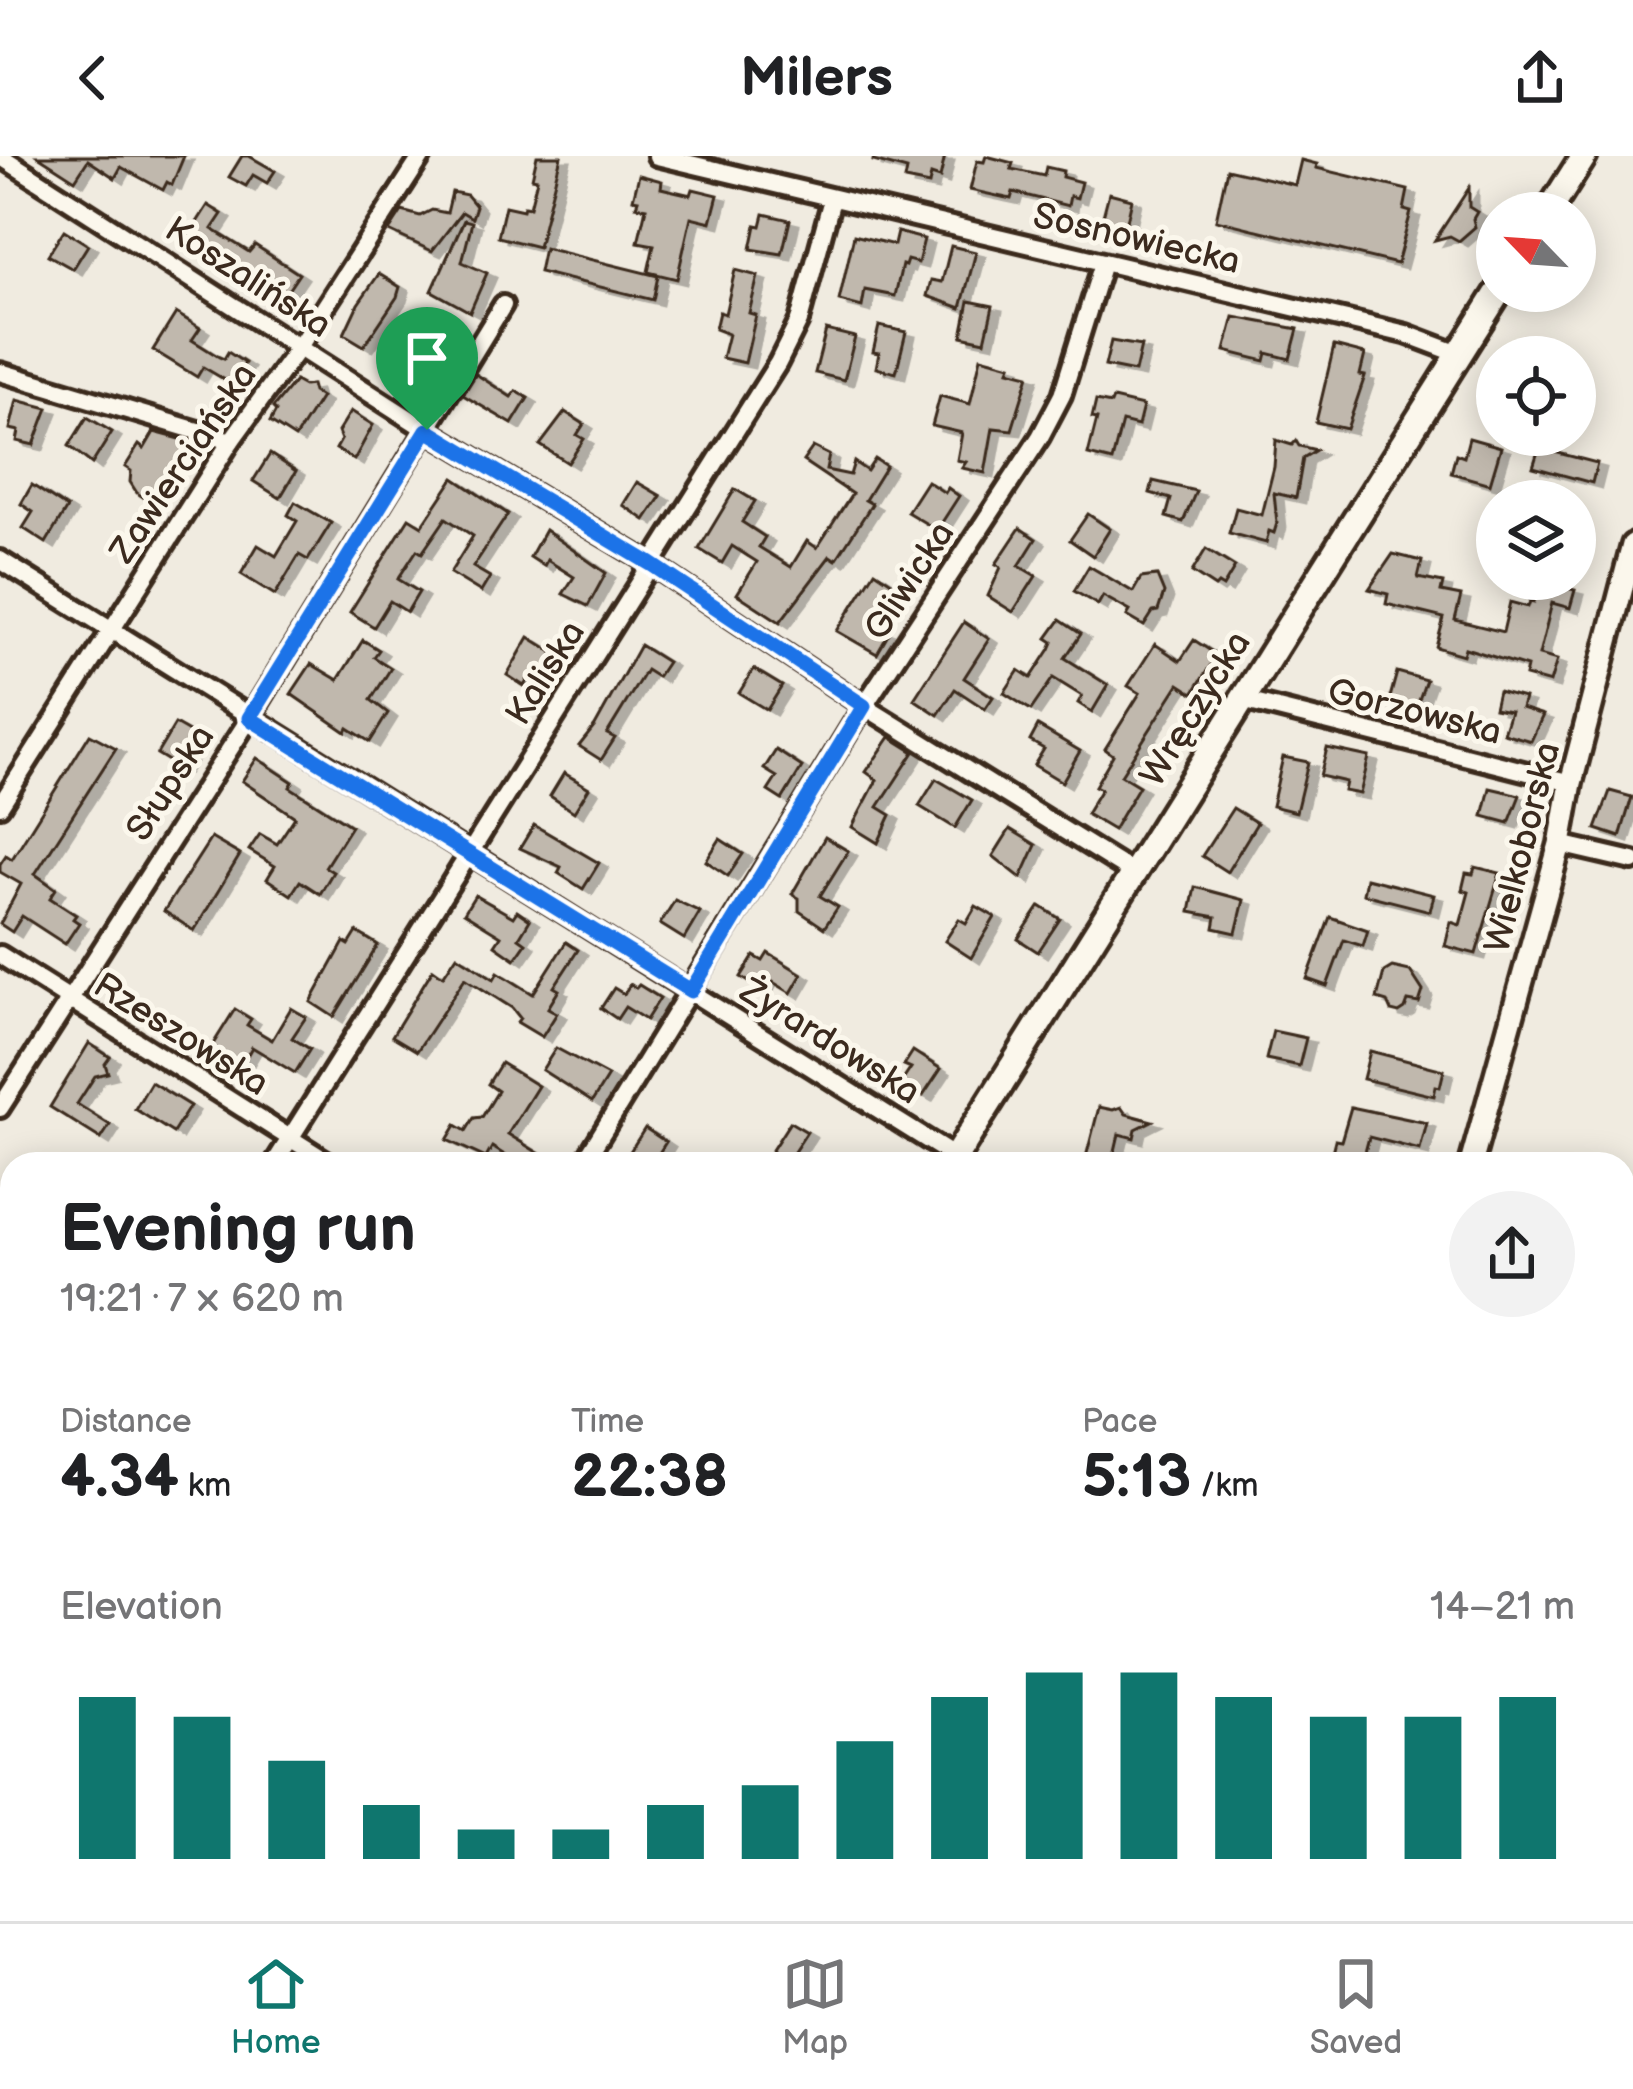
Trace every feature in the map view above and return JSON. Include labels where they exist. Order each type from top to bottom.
[{"type":"main road","points":[[1561,192],[1584,156]]},
{"type":"main road","name":"Wręczycka","points":[[958,1152],[1486,312]]},
{"type":"street","name":"Koszalińska","points":[[0,156],[1133,873]]},
{"type":"street","name":"Zawierciańska","points":[[0,806],[231,441],[299,347],[422,156]]},
{"type":"street","name":"Sosnowiecka","points":[[657,156],[1406,334],[1460,354]]},
{"type":"street","name":"Kaliska","points":[[282,1152],[789,342],[832,199]]},
{"type":"street","name":"Gliwicka","points":[[590,1152],[864,706],[1051,416],[1062,395],[1103,263]]},
{"type":"street","name":"Słupska","points":[[0,1108],[249,718],[503,305]]},
{"type":"street","points":[[0,372],[231,441]]},
{"type":"street","name":"Wielkoborska","points":[[1474,1152],[1560,844],[1571,783],[1624,612],[1633,545]]},
{"type":"street","name":"Żyrardowska","points":[[0,560],[941,1152]]},
{"type":"street","name":"Gorzowska","points":[[1242,700],[1571,783]]},
{"type":"street","points":[[1560,844],[1633,861]]},
{"type":"street","name":"Rzeszowska","points":[[0,956],[311,1152]]},
{"type":"building","points":[[38,156],[184,156],[172,185],[167,182],[163,190],[121,167],[115,178],[88,160],[75,180]]},
{"type":"building","points":[[242,156],[275,171],[267,183],[253,175],[246,186],[229,177]]},
{"type":"building","points":[[537,156],[561,156],[538,247],[498,237],[505,206],[530,207]]},
{"type":"building","points":[[874,156],[945,156],[940,178],[931,175],[929,185],[905,180],[907,170],[873,161]]},
{"type":"building","points":[[986,156],[1013,163],[1011,169],[1044,176],[1046,167],[1063,171],[1062,177],[1081,182],[1077,198],[1070,196],[1068,206],[1013,192],[1011,199],[970,190],[977,161],[984,162]]},
{"type":"building","points":[[1301,160],[1317,164],[1316,168],[1408,190],[1404,210],[1411,212],[1397,264],[1216,220],[1227,169],[1295,185]]},
{"type":"building","points":[[639,175],[662,181],[661,188],[718,195],[711,222],[691,217],[677,279],[648,272],[654,245],[638,242],[646,208],[636,206],[638,200],[633,199]]},
{"type":"building","points":[[1469,188],[1475,227],[1459,241],[1450,236],[1435,240]]},
{"type":"building","points":[[452,192],[467,195],[476,206],[472,218],[462,212],[432,251],[389,231],[402,211],[420,216],[432,210],[447,213]]},
{"type":"building","points":[[1109,193],[1132,199],[1125,230],[1101,224]]},
{"type":"building","points":[[208,205],[222,214],[212,229],[249,252],[255,245],[299,274],[282,299],[187,238]]},
{"type":"building","points":[[764,214],[790,220],[782,254],[751,249],[756,225],[761,226]]},
{"type":"building","points":[[464,220],[472,222],[462,262],[487,273],[470,312],[432,291]]},
{"type":"building","points":[[64,230],[88,245],[73,269],[48,255]]},
{"type":"building","points":[[897,232],[924,239],[918,263],[907,260],[902,265],[895,296],[865,290],[862,307],[839,301],[854,235],[894,245]]},
{"type":"building","points":[[951,246],[976,252],[961,308],[927,296],[931,280],[942,282]]},
{"type":"building","points":[[544,248],[658,276],[653,300],[539,272]]},
{"type":"building","points":[[735,270],[758,276],[749,313],[756,315],[745,363],[722,358],[728,334],[715,329],[719,312],[725,314]]},
{"type":"building","points":[[379,274],[400,287],[364,346],[344,334]]},
{"type":"building","points":[[969,301],[993,306],[985,341],[962,336]]},
{"type":"building","points":[[176,313],[200,328],[192,340],[219,357],[224,359],[228,352],[245,363],[232,384],[203,367],[197,377],[153,350]]},
{"type":"building","points":[[1234,317],[1298,329],[1290,359],[1267,353],[1265,361],[1225,351]]},
{"type":"building","points":[[879,326],[906,332],[896,373],[876,368],[879,353],[873,352]]},
{"type":"building","points":[[826,330],[855,337],[844,380],[815,373]]},
{"type":"building","points":[[1111,341],[1141,346],[1135,372],[1105,366]]},
{"type":"building","points":[[429,343],[442,350],[423,395],[408,388]]},
{"type":"building","points":[[1334,346],[1365,354],[1360,375],[1365,376],[1347,429],[1316,422]]},
{"type":"building","points":[[981,357],[1029,375],[1012,430],[993,428],[985,473],[962,468],[966,462],[957,460],[962,433],[932,426],[940,396],[970,404]]},
{"type":"building","points":[[476,374],[511,397],[516,391],[528,398],[512,424],[463,395]]},
{"type":"building","points":[[295,381],[311,385],[321,397],[295,438],[270,422],[273,408]]},
{"type":"building","points":[[1113,399],[1143,406],[1138,426],[1122,422],[1112,461],[1088,455],[1097,419],[1092,418],[1096,401],[1111,404]]},
{"type":"building","points":[[17,400],[48,408],[34,445],[17,441],[19,431],[10,429]]},
{"type":"building","points":[[351,411],[373,425],[354,460],[336,449],[341,440],[338,432]]},
{"type":"building","points":[[565,412],[584,424],[577,435],[584,439],[568,463],[540,445]]},
{"type":"building","points":[[87,417],[112,432],[92,464],[69,446]]},
{"type":"building","points":[[154,432],[184,440],[184,449],[152,503],[137,493],[130,482],[131,471],[125,467]]},
{"type":"building","points":[[1469,438],[1476,440],[1476,456],[1498,456],[1491,480],[1451,473],[1456,454],[1464,457]]},
{"type":"building","points":[[1276,440],[1292,445],[1296,441],[1316,450],[1303,458],[1296,498],[1274,493],[1277,523],[1266,543],[1229,533],[1236,508],[1262,515]]},
{"type":"building","points":[[813,447],[829,455],[826,470],[850,475],[854,462],[867,471],[875,459],[886,466],[865,500],[872,504],[836,560],[830,556],[780,622],[737,594],[757,562],[732,546],[722,563],[699,549],[735,489],[755,501],[742,522],[765,537],[759,547],[791,567],[807,541],[817,548],[852,494],[803,461]]},
{"type":"building","points":[[270,454],[296,471],[280,498],[253,481]]},
{"type":"building","points":[[1536,456],[1570,456],[1597,463],[1593,480],[1533,467]]},
{"type":"building","points":[[454,478],[508,514],[473,567],[490,577],[481,592],[450,573],[473,536],[446,518],[398,579],[419,592],[407,612],[390,601],[374,627],[350,612],[409,518],[422,526]]},
{"type":"building","points":[[927,481],[959,496],[937,530],[907,512]]},
{"type":"building","points":[[1153,481],[1196,491],[1183,522],[1166,517],[1171,499],[1150,493]]},
{"type":"building","points":[[637,482],[661,496],[645,520],[623,505]]},
{"type":"building","points":[[32,485],[67,508],[46,543],[23,528],[33,512],[21,504]]},
{"type":"building","points":[[295,502],[331,523],[308,560],[299,555],[275,595],[241,574],[258,545],[276,556],[297,521],[288,515]]},
{"type":"building","points":[[1088,514],[1110,529],[1093,556],[1070,540]]},
{"type":"building","points":[[1020,528],[1036,539],[1019,566],[1036,576],[1013,612],[988,596],[1001,567],[996,564]]},
{"type":"building","points":[[545,530],[606,573],[588,606],[563,594],[574,577],[547,560],[544,566],[530,557]]},
{"type":"building","points":[[1206,549],[1235,567],[1223,587],[1192,572]]},
{"type":"building","points":[[1393,554],[1422,561],[1418,578],[1443,583],[1441,592],[1461,596],[1455,620],[1503,632],[1510,602],[1528,607],[1535,600],[1572,600],[1570,608],[1552,603],[1539,655],[1557,660],[1550,683],[1525,676],[1527,667],[1465,648],[1463,655],[1436,647],[1444,618],[1386,604],[1388,594],[1369,589]]},
{"type":"building","points":[[1089,566],[1133,592],[1141,578],[1157,576],[1164,593],[1158,611],[1144,626],[1127,616],[1130,611],[1103,596],[1098,605],[1074,591]]},
{"type":"building","points":[[875,571],[893,583],[889,589],[893,592],[872,623],[889,633],[877,654],[837,631]]},
{"type":"building","points":[[1060,620],[1081,634],[1065,658],[1108,685],[1092,712],[1078,703],[1082,696],[1053,678],[1031,710],[1004,693],[1019,670],[1031,678],[1050,649],[1053,642],[1047,638]]},
{"type":"building","points":[[964,622],[989,639],[964,678],[993,697],[985,709],[955,689],[938,715],[914,699]]},
{"type":"building","points":[[529,637],[553,656],[540,678],[532,673],[524,686],[507,675]]},
{"type":"building","points":[[363,640],[379,650],[374,657],[391,668],[371,700],[388,713],[370,742],[348,728],[346,732],[291,694],[311,664],[338,680]]},
{"type":"building","points":[[1194,640],[1217,655],[1193,693],[1179,684],[1121,775],[1139,786],[1113,830],[1086,814],[1113,755],[1105,749],[1140,693],[1128,686],[1155,644],[1180,661]]},
{"type":"building","points":[[640,645],[667,662],[657,677],[646,670],[607,734],[615,738],[601,760],[579,746]]},
{"type":"building","points":[[754,669],[782,686],[767,710],[739,693]]},
{"type":"building","points":[[1397,672],[1426,680],[1416,708],[1389,701]]},
{"type":"building","points":[[1498,691],[1524,698],[1521,708],[1543,715],[1531,741],[1503,733],[1510,711],[1494,708]]},
{"type":"building","points":[[175,724],[199,738],[180,768],[157,754]]},
{"type":"building","points":[[1038,726],[1080,751],[1062,782],[1034,765],[1044,749],[1030,741]]},
{"type":"building","points":[[90,734],[116,748],[35,874],[56,889],[50,898],[76,915],[73,919],[79,923],[65,944],[22,916],[12,932],[0,924],[21,884],[0,872],[0,864],[6,855],[12,859]]},
{"type":"building","points":[[890,737],[914,752],[878,807],[891,815],[878,843],[852,827],[877,780],[866,772]]},
{"type":"building","points":[[1327,748],[1369,757],[1360,794],[1344,791],[1346,782],[1320,776]]},
{"type":"building","points":[[776,750],[802,767],[782,800],[768,791],[777,777],[764,769]]},
{"type":"building","points":[[1283,757],[1308,762],[1296,812],[1272,806]]},
{"type":"building","points":[[257,758],[293,782],[290,787],[351,826],[325,867],[333,872],[320,894],[300,881],[291,895],[267,879],[275,866],[249,850],[260,834],[277,844],[295,817],[242,781]]},
{"type":"building","points":[[564,773],[589,788],[574,812],[550,796]]},
{"type":"building","points":[[936,779],[972,800],[955,828],[919,806]]},
{"type":"building","points":[[1490,788],[1520,795],[1509,823],[1483,816]]},
{"type":"building","points":[[1610,791],[1632,797],[1620,837],[1596,829]]},
{"type":"building","points":[[1233,808],[1257,823],[1227,872],[1202,856]]},
{"type":"building","points":[[534,825],[599,863],[583,889],[558,873],[561,867],[520,848]]},
{"type":"building","points":[[1010,829],[1036,845],[1021,878],[993,856]]},
{"type":"building","points":[[825,837],[848,851],[820,896],[838,907],[824,928],[799,911],[799,898],[792,894]]},
{"type":"building","points":[[211,838],[240,855],[194,931],[164,911]]},
{"type":"building","points":[[720,839],[743,854],[728,876],[706,861]]},
{"type":"building","points":[[1475,867],[1500,873],[1476,954],[1445,946],[1451,922],[1460,925],[1469,892],[1462,890],[1466,873],[1473,874]]},
{"type":"building","points":[[1366,878],[1434,895],[1430,911],[1363,894]]},
{"type":"building","points":[[1195,887],[1244,900],[1236,933],[1214,928],[1216,917],[1190,912]]},
{"type":"building","points":[[475,895],[513,917],[517,911],[530,920],[519,938],[526,943],[515,959],[495,945],[501,936],[464,913]]},
{"type":"building","points":[[675,900],[700,912],[684,939],[660,924]]},
{"type":"building","points":[[976,906],[995,917],[971,958],[945,941],[959,919],[966,923]]},
{"type":"building","points":[[1040,906],[1060,919],[1038,952],[1018,939]]},
{"type":"building","points":[[1330,917],[1368,930],[1363,946],[1344,940],[1327,986],[1307,979]]},
{"type":"building","points":[[357,932],[378,945],[334,1017],[311,1002],[344,942],[349,945]]},
{"type":"building","points":[[566,942],[578,950],[554,987],[559,990],[548,1008],[557,1013],[542,1037],[517,1022],[520,1018],[512,1008],[465,978],[417,1051],[392,1036],[433,969],[443,976],[457,955],[494,979],[498,972],[533,994]]},
{"type":"building","points":[[768,953],[802,974],[791,993],[768,979],[762,990],[741,977],[754,956],[763,961]]},
{"type":"building","points":[[1392,967],[1410,971],[1423,991],[1419,1003],[1408,1001],[1399,1013],[1377,999],[1384,972]]},
{"type":"building","points":[[630,984],[660,998],[646,1020],[625,1007],[617,1019],[601,1008],[614,988],[624,994]]},
{"type":"building","points":[[291,1008],[306,1017],[292,1038],[310,1049],[295,1073],[252,1047],[240,1068],[210,1049],[235,1009],[251,1019],[247,1025],[272,1040]]},
{"type":"building","points":[[1273,1031],[1306,1038],[1299,1066],[1266,1059]]},
{"type":"building","points":[[89,1043],[110,1057],[105,1064],[108,1073],[95,1076],[77,1104],[110,1125],[101,1139],[50,1107]]},
{"type":"building","points":[[556,1048],[608,1076],[592,1102],[542,1070]]},
{"type":"building","points":[[913,1051],[941,1069],[923,1096],[901,1083],[911,1068],[904,1065]]},
{"type":"building","points":[[1370,1051],[1444,1070],[1440,1087],[1436,1086],[1434,1096],[1363,1079]]},
{"type":"building","points":[[501,1063],[538,1086],[508,1134],[537,1152],[500,1152],[492,1147],[489,1152],[473,1152],[447,1140],[456,1125],[466,1131],[474,1118],[482,1117],[498,1091],[488,1084]]},
{"type":"building","points":[[151,1082],[190,1106],[173,1133],[135,1109]]},
{"type":"building","points":[[1099,1107],[1121,1107],[1126,1114],[1152,1121],[1136,1129],[1134,1138],[1119,1134],[1115,1152],[1087,1152]]},
{"type":"building","points":[[1351,1107],[1427,1123],[1420,1150],[1369,1137],[1365,1152],[1332,1152],[1335,1140],[1341,1141]]},
{"type":"building","points":[[790,1122],[807,1132],[794,1152],[771,1152]]},
{"type":"building","points":[[645,1128],[666,1142],[660,1152],[630,1152]]},
{"type":"route","points":[[427,430],[651,564],[864,706],[691,991],[249,718],[427,430]]}]
